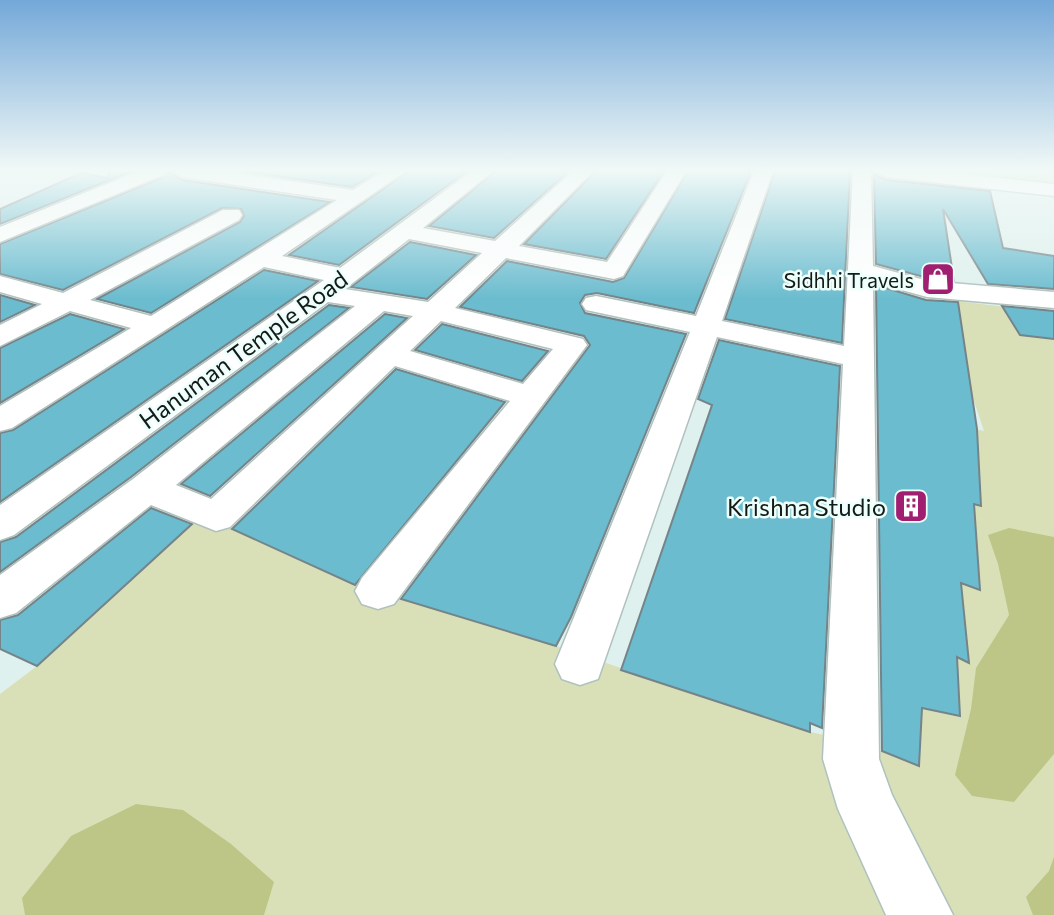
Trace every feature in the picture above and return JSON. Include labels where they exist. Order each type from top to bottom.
[{"type":"street","points":[[3,234],[52,214]]},
{"type":"street","points":[[0,421],[156,326],[330,214]]},
{"type":"street","name":"Hanuman Temple Road","points":[[0,525],[428,214]]},
{"type":"street","points":[[146,488],[216,517],[537,214]]},
{"type":"street","points":[[378,591],[572,345],[650,214]]},
{"type":"street","points":[[580,664],[748,214]]},
{"type":"street","points":[[861,214],[851,759],[867,809],[920,915]]},
{"type":"street","points":[[0,337],[231,215]]},
{"type":"street","points":[[405,231],[501,247],[614,271]]},
{"type":"street","points":[[259,259],[378,302],[433,311],[572,345]]},
{"type":"street","points":[[860,270],[999,306],[1054,313]]},
{"type":"street","points":[[0,284],[156,326]]},
{"type":"street","points":[[927,289],[1054,300]]},
{"type":"street","points":[[0,600],[146,488],[378,302]]},
{"type":"street","points":[[596,304],[859,358]]},
{"type":"street","points":[[387,354],[531,397]]},
{"type":"green space","points":[[957,301],[1054,313],[1054,915],[0,915],[0,694],[37,666],[198,519],[216,517],[230,528],[349,583],[556,646],[810,732],[859,742],[918,766],[922,708],[960,716],[957,657],[969,662],[961,583],[980,589],[976,536],[951,498],[981,506],[977,460],[938,421],[984,431],[972,395]]},
{"type":"green space","points":[[1009,528],[1054,537],[1054,754],[1014,802],[972,796],[955,775],[971,709],[976,668],[1009,615],[998,564],[988,535]]},
{"type":"green space","points":[[136,804],[183,810],[231,844],[274,882],[264,915],[25,915],[22,898],[71,836]]},
{"type":"green space","points":[[1054,857],[1054,915],[1033,915],[1026,897],[1049,871]]},
{"type":"building","points":[[0,214],[26,214],[0,224]]},
{"type":"building","points":[[74,214],[211,214],[63,290],[0,274],[0,244]]},
{"type":"building","points":[[243,214],[311,214],[151,313],[97,299],[240,222]]},
{"type":"building","points":[[348,214],[409,214],[339,265],[289,255]]},
{"type":"building","points":[[444,214],[521,214],[494,238],[429,226]]},
{"type":"building","points":[[554,214],[636,214],[606,259],[524,244]]},
{"type":"building","points":[[662,214],[734,214],[694,313],[597,293],[585,295],[580,303],[585,313],[686,334],[571,617],[556,646],[401,599],[590,345],[584,336],[460,307],[507,261],[613,282],[624,278]]},
{"type":"building","points":[[761,214],[848,214],[842,343],[725,319]]},
{"type":"building","points":[[875,214],[944,214],[954,281],[928,278],[876,264]]},
{"type":"building","points":[[946,214],[995,214],[1003,248],[1054,256],[1054,289],[988,284]]},
{"type":"building","points":[[410,242],[476,255],[427,299],[351,287]]},
{"type":"building","points":[[264,270],[318,281],[0,502],[0,433],[13,430]]},
{"type":"building","points":[[876,285],[926,300],[958,302],[977,429],[981,506],[974,504],[980,590],[961,583],[969,663],[957,657],[960,716],[922,708],[919,766],[882,751]]},
{"type":"building","points":[[0,295],[35,305],[0,322]]},
{"type":"building","points":[[329,305],[349,308],[131,477],[0,572],[0,542],[16,537]]},
{"type":"building","points":[[1002,306],[1054,311],[1054,339],[1020,335]]},
{"type":"building","points":[[70,314],[124,329],[0,403],[0,348]]},
{"type":"building","points":[[385,314],[407,318],[210,496],[181,484]]},
{"type":"building","points":[[442,324],[548,351],[522,381],[415,350]]},
{"type":"building","points":[[719,340],[840,366],[822,728],[810,723],[810,732],[621,670],[712,405],[698,399]]},
{"type":"building","points":[[396,369],[505,402],[355,585],[232,529]]},
{"type":"building","points":[[151,508],[192,524],[37,666],[0,649],[0,620],[18,615]]},
{"type":"place","name":"Sidhhi Travels","points":[[938,279]]},
{"type":"place","name":"Krishna Studio","points":[[911,506]]}]
